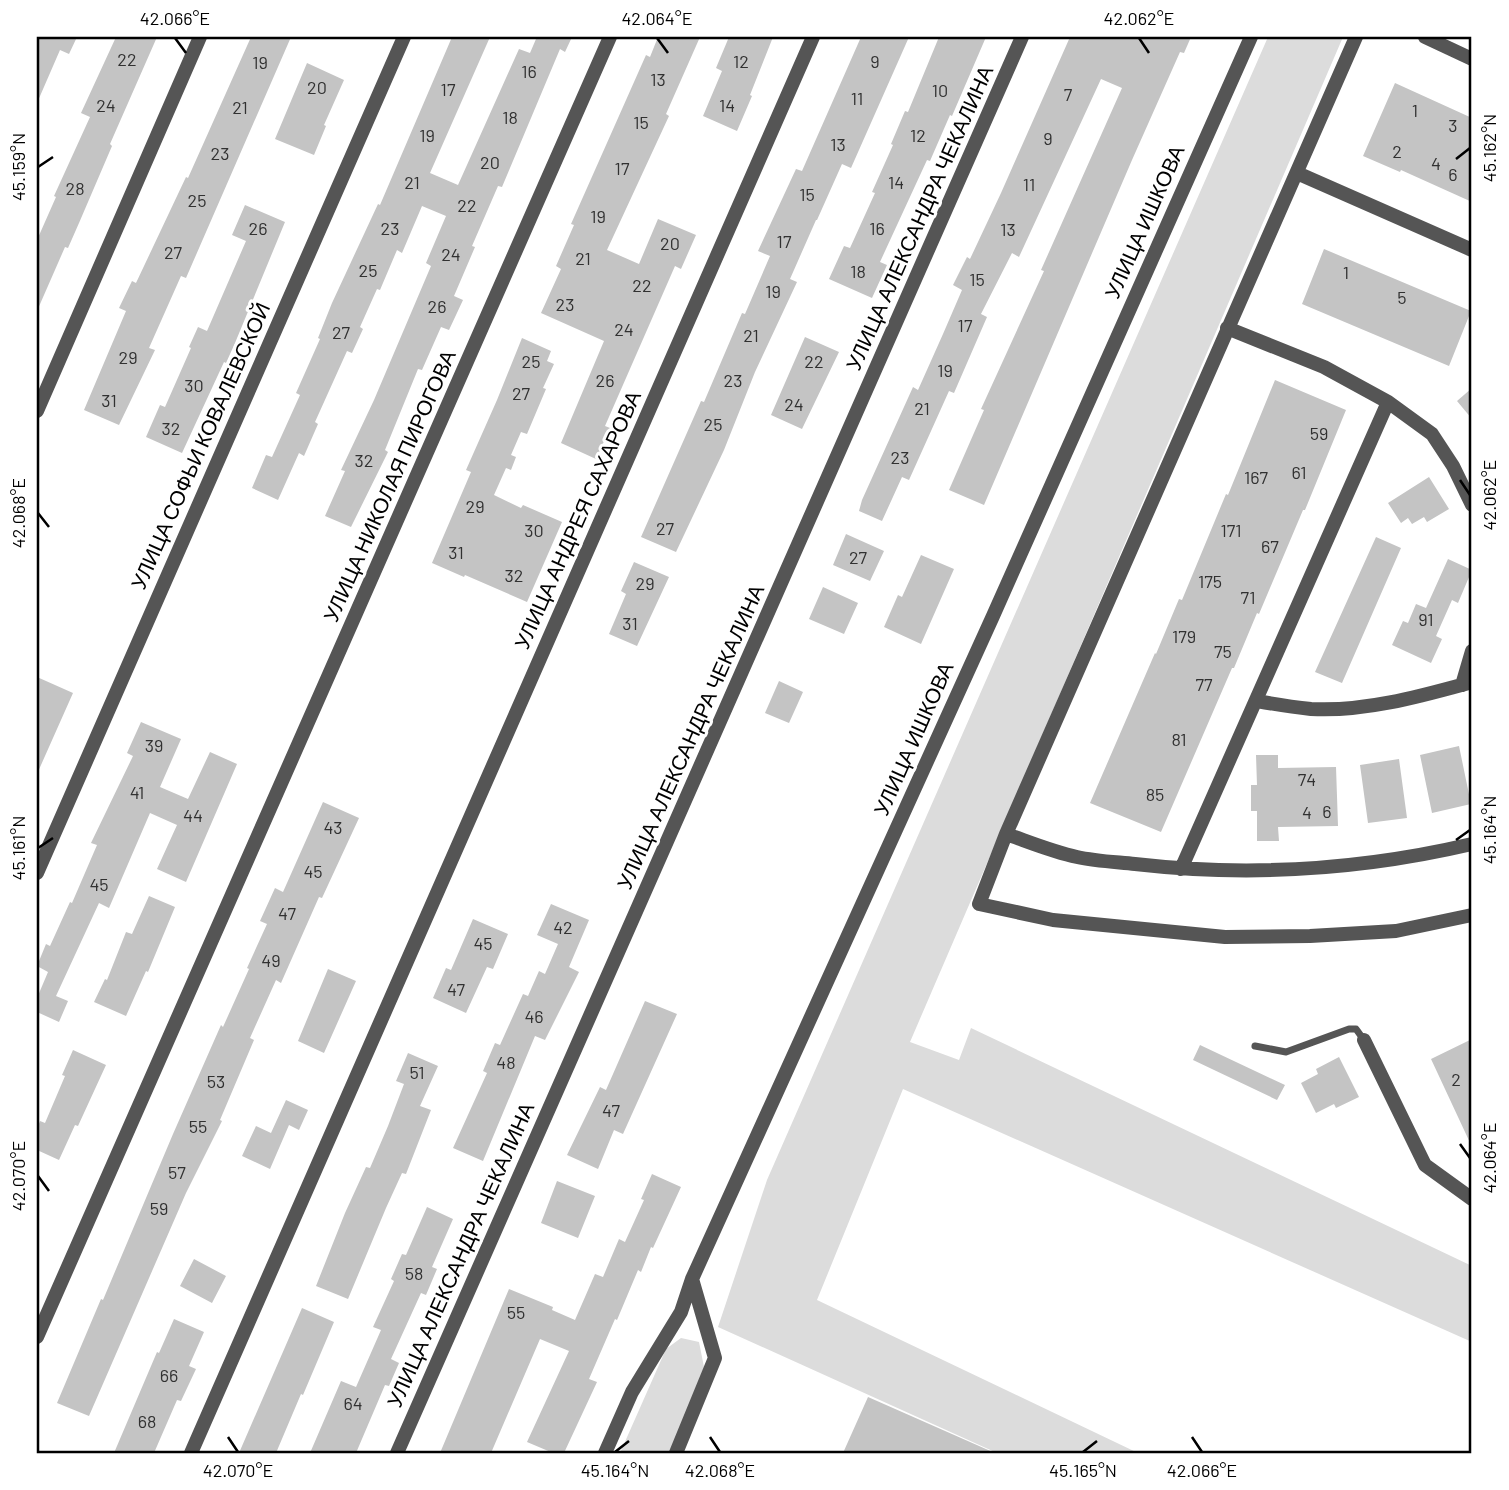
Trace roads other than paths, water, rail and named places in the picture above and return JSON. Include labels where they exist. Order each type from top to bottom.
[{"type":"street","points":[[37,411],[200,37]]},
{"type":"street","name":"УЛИЦА СОФЬИ КОВАЛЕВСКОЙ","points":[[37,872],[404,37]]},
{"type":"street","name":"УЛИЦА НИКОЛАЯ ПИРОГОВА","points":[[37,1337],[610,37]]},
{"type":"street","name":"УЛИЦА АНДРЕЯ САХАРОВА","points":[[191,1453],[813,37]]},
{"type":"street","name":"УЛИЦА АЛЕКСАНДРА ЧЕКАЛИНА","points":[[397,1453],[1022,37]]},
{"type":"street","name":"УЛИЦА ИШКОВА","points":[[605,1453],[632,1392],[681,1312],[692,1279],[993,616],[1251,37]]},
{"type":"street","points":[[1356,37],[1006,834],[979,904],[1053,920],[1225,937],[1310,936],[1396,930],[1472,915]]},
{"type":"street","points":[[1425,37],[1472,59]]},
{"type":"street","points":[[1297,173],[1472,250]]},
{"type":"street","points":[[1227,328],[1324,367],[1388,402],[1432,434],[1453,466],[1472,505]]},
{"type":"street","points":[[1181,869],[1388,402]]},
{"type":"street","points":[[1256,701],[1312,709],[1401,701],[1467,684],[1472,651]]},
{"type":"street","points":[[1006,834],[1076,857],[1181,869],[1265,871],[1392,860],[1472,844]]},
{"type":"street","points":[[1364,1040],[1424,1165],[1472,1199]]},
{"type":"street","points":[[676,1453],[708,1382],[715,1358],[692,1279]]},
{"type":"lane","points":[[1255,1046],[1286,1052],[1349,1029],[1356,1029],[1364,1040]]}]
